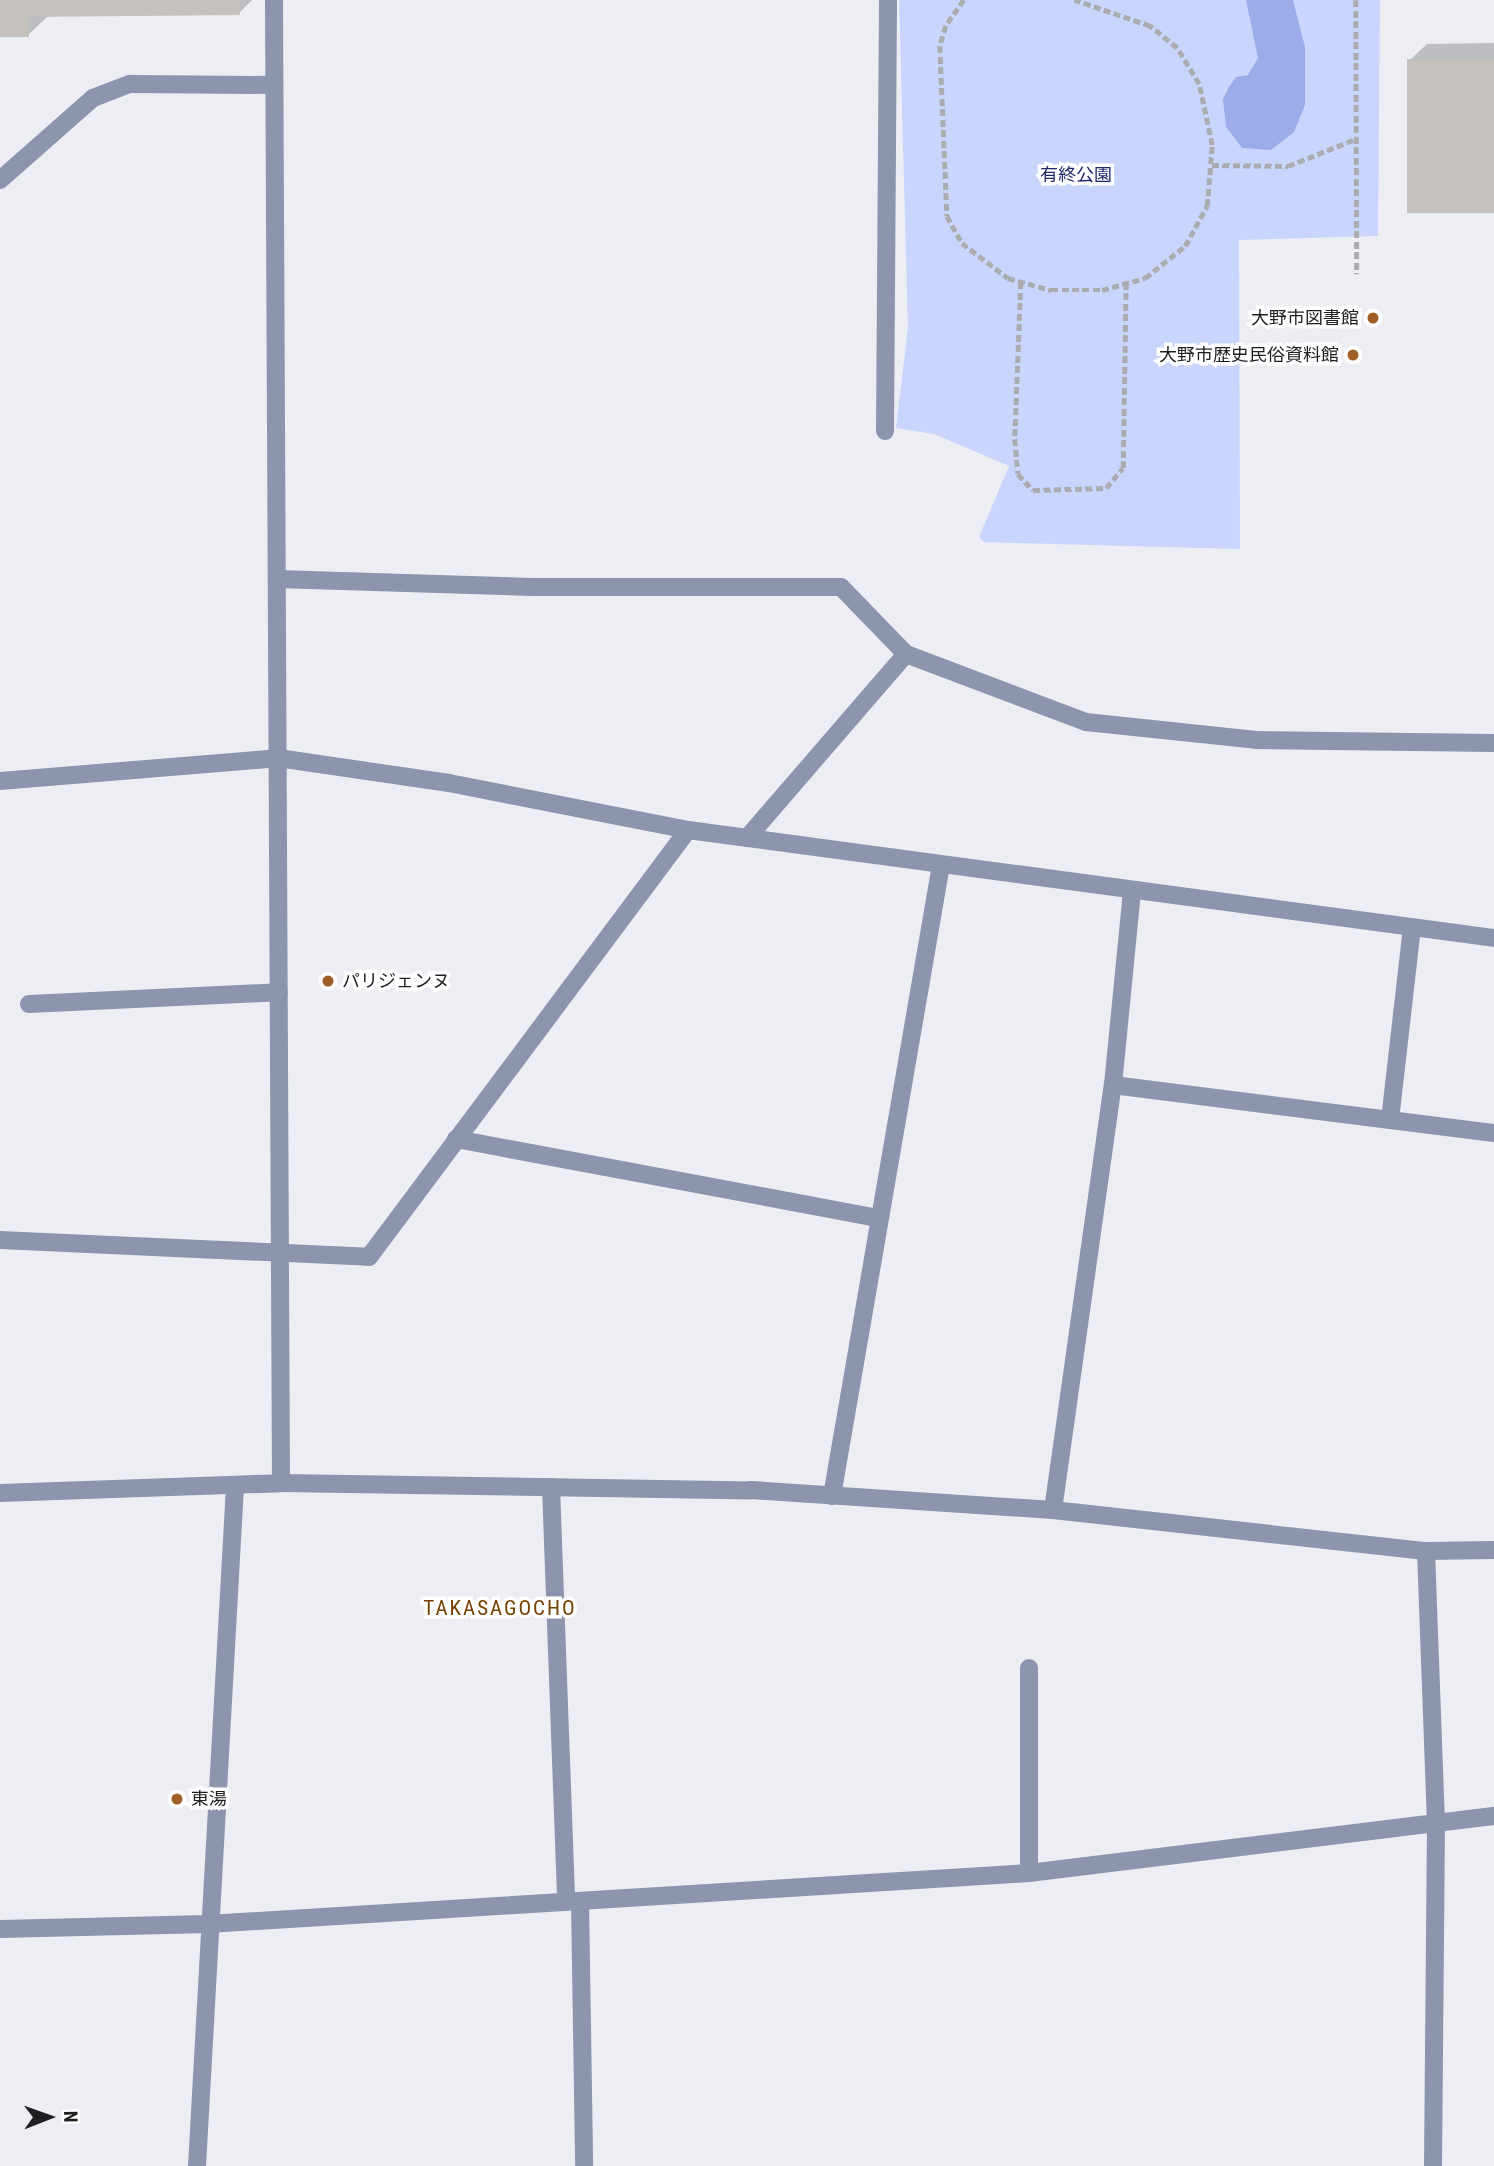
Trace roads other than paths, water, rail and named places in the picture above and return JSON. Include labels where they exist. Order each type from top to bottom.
[{"type":"street","points":[[274,0],[281,1483]]},
{"type":"street","points":[[885,430],[888,0]]},
{"type":"street","points":[[0,180],[93,98],[130,84],[274,85]]},
{"type":"street","points":[[277,579],[533,587],[841,587],[906,654],[1086,722],[1256,740],[1494,743]]},
{"type":"street","points":[[747,838],[906,654]]},
{"type":"street","points":[[0,780],[278,758],[449,783],[688,830],[1494,938]]},
{"type":"street","points":[[0,1240],[281,1256],[369,1256],[688,830]]},
{"type":"street","points":[[832,1496],[941,865]]},
{"type":"street","points":[[1053,1510],[1113,1085],[1132,891]]},
{"type":"street","points":[[1390,1120],[1412,928]]},
{"type":"street","points":[[29,1004],[279,992]]},
{"type":"street","points":[[1113,1085],[1494,1133]]},
{"type":"street","points":[[456,1139],[880,1218]]},
{"type":"street","points":[[0,1493],[235,1487],[281,1483],[551,1487],[832,1496],[1053,1510],[1426,1551],[1494,1550]]},
{"type":"street","points":[[197,2166],[208,1924],[235,1487]]},
{"type":"street","points":[[551,1487],[584,2166]]},
{"type":"street","points":[[1426,1551],[1436,1822],[1433,2166]]},
{"type":"street","points":[[1029,1668],[1029,1873]]},
{"type":"street","points":[[0,1929],[208,1924],[1029,1873],[1494,1816]]},
{"type":"place","name":"大野市図書館","points":[[1373,318]]},
{"type":"place","name":"大野市歴史民俗資料館","points":[[1353,355]]},
{"type":"place","name":"パリジェンヌ","points":[[328,981]]},
{"type":"place","name":"東湯","points":[[177,1799]]},
{"type":"district","name":"TAKASAGOCHO","points":[[500,1608]]},
{"type":"park label","name":"有終公園","points":[[1076,175]]}]
